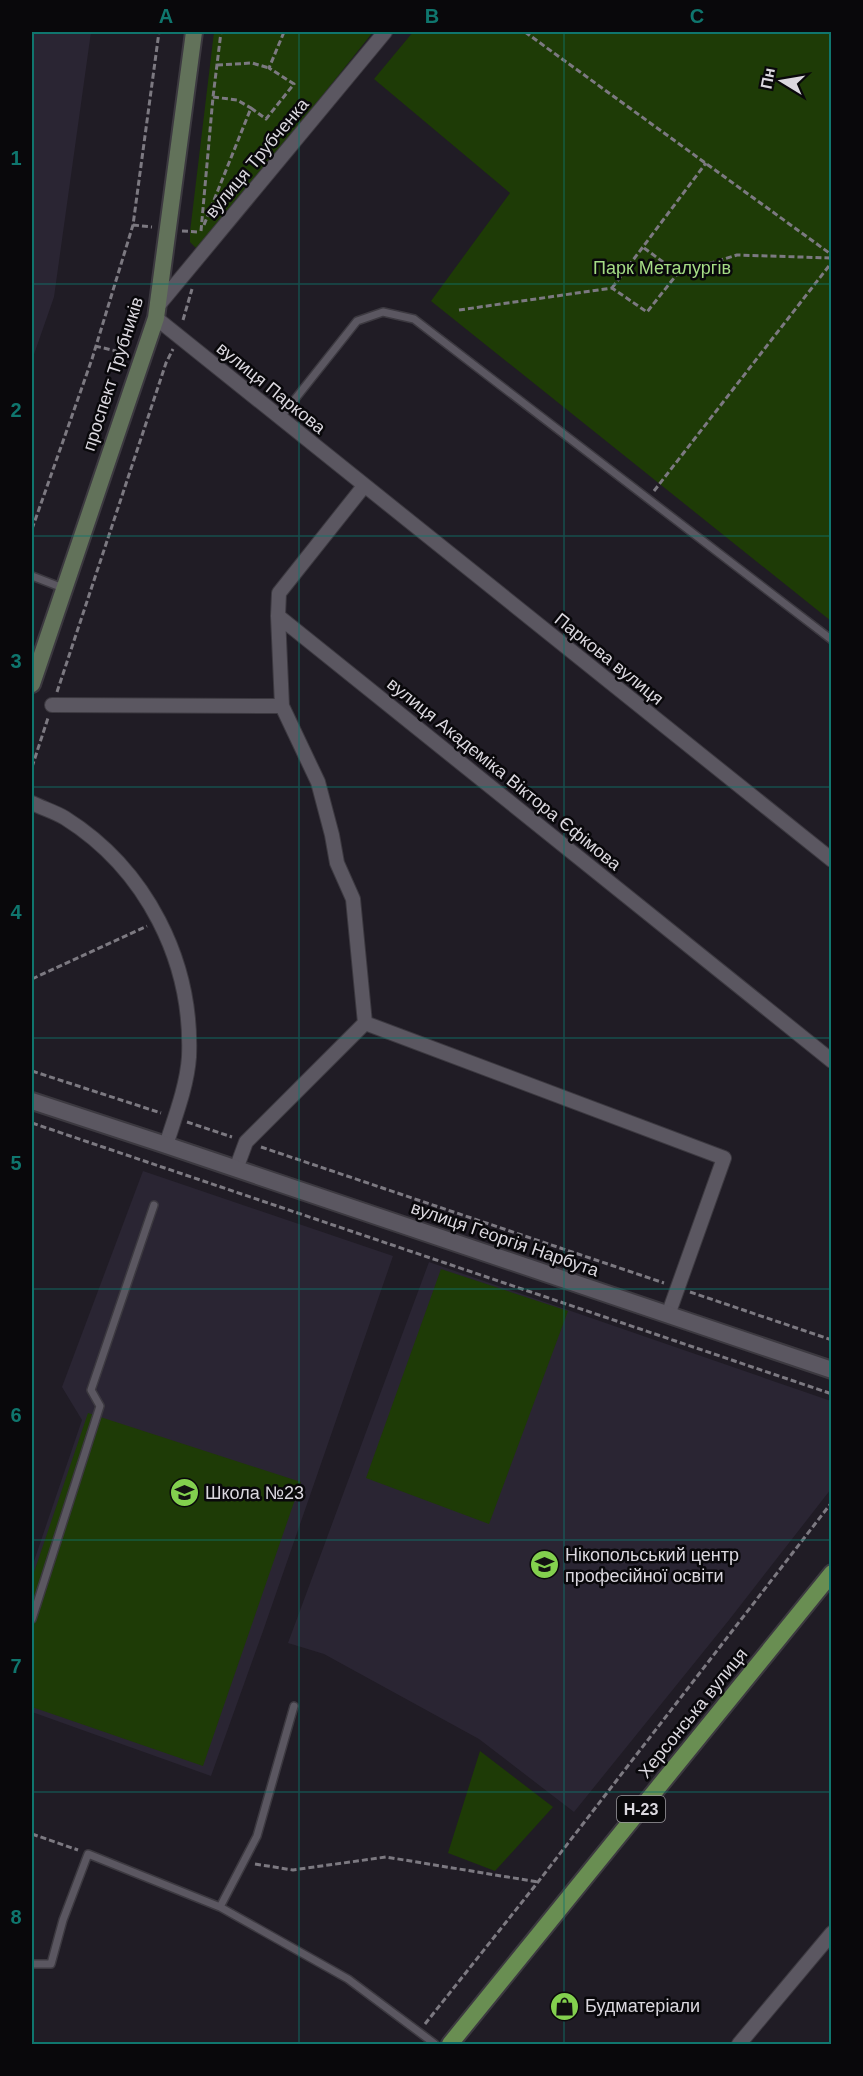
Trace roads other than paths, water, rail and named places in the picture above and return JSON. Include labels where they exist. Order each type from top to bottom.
[{"type":"main road","name":"проспект Трубників","points":[[32,684],[156,313],[194,32]]},
{"type":"main road","name":"Херсонська вулиця","points":[[450,2044],[831,1573]]},
{"type":"street","name":"вулиця Трубченка","points":[[156,313],[385,32]]},
{"type":"street","name":"вулиця Паркова","points":[[156,313],[178,336],[364,486]]},
{"type":"street","points":[[364,486],[279,593],[278,616],[282,706],[318,782],[337,863],[353,899],[365,1023]]},
{"type":"street","name":"Паркова вулиця","points":[[364,486],[831,860]]},
{"type":"street","name":"вулиця Академіка Віктора Єфімова","points":[[278,616],[831,1061]]},
{"type":"street","points":[[52,705],[282,706]]},
{"type":"street","points":[[32,803],[64,817],[111,854],[150,903],[174,954],[188,1004],[189,1059],[166,1145]]},
{"type":"street","points":[[236,1169],[246,1142],[365,1023]]},
{"type":"street","points":[[365,1023],[724,1158],[668,1315]]},
{"type":"street","name":"вулиця Георгія Нарбута","points":[[32,1101],[831,1370]]},
{"type":"street","points":[[739,2044],[831,1933]]},
{"type":"lane","points":[[280,418],[357,321],[383,312],[414,319],[831,640]]},
{"type":"lane","points":[[32,576],[63,588]]},
{"type":"lane","points":[[32,1619],[100,1406],[91,1390],[154,1205]]},
{"type":"lane","points":[[220,1907],[257,1836],[294,1706]]},
{"type":"lane","points":[[32,1964],[51,1964],[63,1920],[88,1854],[220,1907],[348,1979],[435,2044]]},
{"type":"place","name":"Школа №23","points":[[184,1493]]},
{"type":"place","name":"Нікопольський центр професійної освіти","points":[[544,1565]]},
{"type":"place","name":"Будматеріали","points":[[564,2006]]},
{"type":"park label","name":"Парк Металургів","points":[[662,268]]}]
